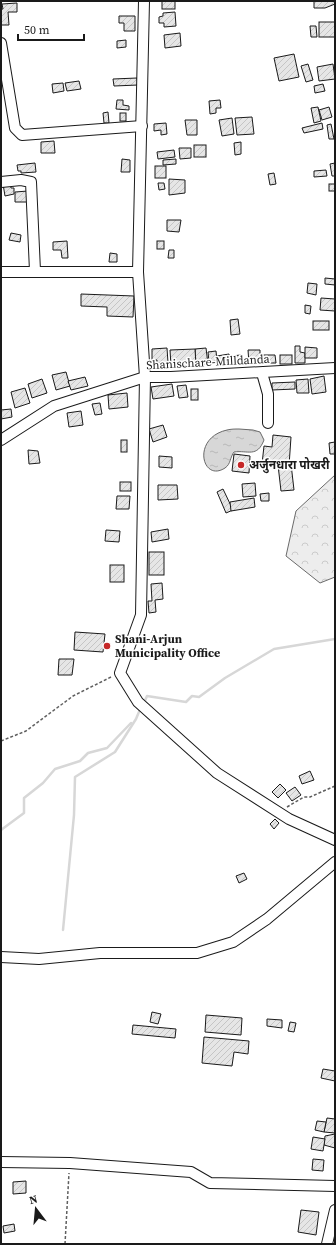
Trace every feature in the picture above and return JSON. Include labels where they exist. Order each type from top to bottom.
[{"type":"street","points":[[144,1],[138,272],[145,377],[141,615],[120,673],[138,702],[216,773],[289,819],[335,840]]},
{"type":"street","points":[[1,44],[14,128],[22,135],[142,126]]},
{"type":"street","points":[[1,182],[21,180],[31,182],[35,271]]},
{"type":"street","points":[[1,272],[138,272]]},
{"type":"street","name":"Shanischare-Milldanda","points":[[1,440],[54,406],[145,377],[262,373],[335,368]]},
{"type":"street","points":[[262,373],[268,394],[268,423]]},
{"type":"street","points":[[1,957],[39,959],[100,953],[197,954],[233,942],[267,919],[335,862]]},
{"type":"street","points":[[1,1162],[70,1163],[191,1172],[210,1183],[335,1186]]},
{"type":"street","points":[[327,1244],[335,1210]]},
{"type":"path","points":[[1,741],[26,731],[73,696],[120,673]]},
{"type":"path","points":[[279,812],[304,797],[310,797],[335,786]]},
{"type":"path","points":[[65,1244],[70,1163]]},
{"type":"green space","points":[[335,475],[335,577],[320,583],[286,556],[296,511]]},
{"type":"water","points":[[239,429],[260,432],[264,440],[261,446],[252,452],[234,452],[225,468],[217,471],[211,470],[206,465],[204,458],[204,449],[208,441],[227,430]]},
{"type":"building","points":[[162,1],[175,1],[175,9],[162,9]]},
{"type":"building","points":[[314,1],[335,1],[335,4],[325,8],[314,8]]},
{"type":"building","points":[[17,3],[17,12],[8,12],[9,25],[1,25],[1,9],[3,9],[2,4]]},
{"type":"building","points":[[175,12],[176,26],[164,27],[164,23],[159,23],[159,17],[163,16],[163,13]]},
{"type":"building","points":[[119,16],[135,16],[135,31],[124,31],[124,23],[119,23]]},
{"type":"building","points":[[319,22],[335,22],[335,37],[319,37]]},
{"type":"building","points":[[310,26],[316,26],[317,37],[311,37]]},
{"type":"building","points":[[180,33],[181,46],[165,48],[164,35]]},
{"type":"building","points":[[126,40],[126,47],[117,48],[117,41]]},
{"type":"building","points":[[294,54],[299,77],[279,81],[274,58]]},
{"type":"building","points":[[308,64],[313,80],[306,82],[301,66]]},
{"type":"building","points":[[333,64],[335,79],[319,81],[317,67]]},
{"type":"building","points":[[137,78],[138,85],[114,86],[113,79]]},
{"type":"building","points":[[79,81],[81,89],[67,91],[65,83]]},
{"type":"building","points":[[63,83],[64,91],[53,93],[52,84]]},
{"type":"building","points":[[323,84],[325,91],[315,93],[314,86]]},
{"type":"building","points":[[117,100],[123,100],[123,105],[129,106],[129,110],[116,109]]},
{"type":"building","points":[[220,100],[221,108],[216,108],[216,113],[210,114],[209,101]]},
{"type":"building","points":[[318,107],[321,121],[314,123],[311,108]]},
{"type":"building","points":[[329,107],[332,117],[322,120],[319,110]]},
{"type":"building","points":[[108,112],[109,123],[104,123],[103,113]]},
{"type":"building","points":[[120,113],[126,113],[126,121],[120,121]]},
{"type":"building","points":[[252,117],[254,134],[237,135],[235,118]]},
{"type":"building","points":[[232,118],[234,134],[222,136],[219,120]]},
{"type":"building","points":[[185,120],[197,120],[197,135],[187,135]]},
{"type":"building","points":[[166,123],[167,134],[161,135],[161,130],[154,131],[154,124]]},
{"type":"building","points":[[322,123],[323,129],[304,133],[302,128]]},
{"type":"building","points":[[331,124],[334,139],[329,139],[327,125]]},
{"type":"building","points":[[54,141],[55,153],[41,153],[41,142]]},
{"type":"building","points":[[241,142],[241,154],[235,155],[234,143]]},
{"type":"building","points":[[194,145],[206,145],[206,157],[194,157]]},
{"type":"building","points":[[179,148],[191,148],[191,158],[180,159]]},
{"type":"building","points":[[174,150],[175,157],[158,159],[157,152]]},
{"type":"building","points":[[122,159],[130,160],[130,172],[121,172]]},
{"type":"building","points":[[176,159],[176,164],[163,165],[163,160]]},
{"type":"building","points":[[35,163],[36,172],[21,173],[21,171],[18,171],[17,165]]},
{"type":"building","points":[[335,163],[335,176],[332,176],[330,164]]},
{"type":"building","points":[[155,166],[166,166],[166,178],[155,178]]},
{"type":"building","points":[[326,170],[327,176],[314,177],[314,171]]},
{"type":"building","points":[[274,173],[276,184],[270,185],[268,174]]},
{"type":"building","points":[[169,179],[185,180],[185,193],[169,195]]},
{"type":"building","points":[[10,183],[11,188],[14,188],[14,194],[5,196],[3,184]]},
{"type":"building","points":[[158,183],[164,183],[165,189],[159,190]]},
{"type":"building","points":[[329,184],[335,184],[335,191],[329,191]]},
{"type":"building","points":[[28,191],[29,202],[15,202],[15,192]]},
{"type":"building","points":[[167,220],[181,220],[179,232],[167,231]]},
{"type":"building","points":[[11,233],[21,235],[20,242],[9,240]]},
{"type":"building","points":[[67,241],[68,258],[62,258],[61,250],[53,250],[53,242]]},
{"type":"building","points":[[157,241],[164,241],[164,249],[157,249]]},
{"type":"building","points":[[169,250],[174,250],[174,258],[168,258]]},
{"type":"building","points":[[110,253],[117,254],[117,262],[109,262]]},
{"type":"building","points":[[325,278],[335,279],[335,285],[325,284]]},
{"type":"building","points":[[308,283],[317,284],[316,295],[307,293]]},
{"type":"building","points":[[81,294],[134,296],[133,317],[107,316],[107,307],[81,306]]},
{"type":"building","points":[[321,298],[335,299],[335,311],[320,310]]},
{"type":"building","points":[[305,305],[311,306],[310,314],[305,313]]},
{"type":"building","points":[[238,319],[240,334],[231,335],[230,320]]},
{"type":"building","points":[[313,321],[329,321],[329,330],[313,330]]},
{"type":"building","points":[[295,346],[300,346],[300,352],[305,353],[305,363],[295,363]]},
{"type":"building","points":[[305,347],[317,348],[317,358],[305,358]]},
{"type":"building","points":[[167,348],[168,363],[157,363],[157,360],[152,360],[152,349]]},
{"type":"building","points":[[206,348],[208,364],[196,365],[195,349]]},
{"type":"building","points":[[195,349],[196,365],[171,366],[170,350]]},
{"type":"building","points":[[248,350],[260,350],[260,363],[249,364]]},
{"type":"building","points":[[216,351],[217,361],[209,362],[208,352]]},
{"type":"building","points":[[229,354],[230,363],[218,364],[217,356]]},
{"type":"building","points":[[241,355],[241,364],[232,364],[231,356]]},
{"type":"building","points":[[262,355],[275,355],[276,363],[262,363]]},
{"type":"building","points":[[280,355],[292,355],[292,364],[280,364]]},
{"type":"building","points":[[66,372],[70,386],[56,390],[52,375]]},
{"type":"building","points":[[324,376],[326,392],[312,394],[310,379]]},
{"type":"building","points":[[85,377],[88,386],[71,390],[68,381]]},
{"type":"building","points":[[42,379],[47,393],[32,398],[28,384]]},
{"type":"building","points":[[308,379],[309,393],[297,393],[296,380]]},
{"type":"building","points":[[295,382],[295,389],[272,390],[272,383]]},
{"type":"building","points":[[172,384],[174,396],[153,399],[151,387]]},
{"type":"building","points":[[186,385],[188,397],[179,398],[177,386]]},
{"type":"building","points":[[25,388],[30,403],[15,408],[11,392]]},
{"type":"building","points":[[191,389],[198,389],[198,400],[191,400]]},
{"type":"building","points":[[127,393],[128,407],[109,409],[108,395]]},
{"type":"building","points":[[100,403],[102,414],[95,415],[92,404]]},
{"type":"building","points":[[11,409],[12,417],[1,419],[1,410]]},
{"type":"building","points":[[81,411],[83,425],[69,427],[67,413]]},
{"type":"building","points":[[163,425],[167,437],[153,442],[149,429]]},
{"type":"building","points":[[273,435],[291,437],[289,466],[262,464],[264,446],[272,447]]},
{"type":"building","points":[[121,440],[127,440],[127,452],[121,452]]},
{"type":"building","points":[[335,442],[335,454],[330,454],[329,443]]},
{"type":"building","points":[[28,450],[38,451],[40,463],[29,464]]},
{"type":"building","name":"अर्जुनधारा पोखरी","points":[[234,454],[250,456],[249,473],[232,471]]},
{"type":"building","points":[[159,456],[172,457],[172,468],[159,467]]},
{"type":"building","points":[[291,464],[294,490],[281,491],[278,465]]},
{"type":"building","points":[[120,482],[131,482],[131,491],[120,491]]},
{"type":"building","points":[[255,483],[256,496],[243,497],[242,484]]},
{"type":"building","points":[[158,485],[177,485],[178,499],[158,500]]},
{"type":"building","points":[[223,489],[233,510],[226,513],[217,492]]},
{"type":"building","points":[[269,493],[269,501],[261,501],[260,494]]},
{"type":"building","points":[[117,496],[130,496],[129,509],[116,509]]},
{"type":"building","points":[[254,498],[255,507],[231,511],[230,502]]},
{"type":"building","points":[[168,529],[169,539],[152,542],[151,532]]},
{"type":"building","points":[[106,530],[120,531],[119,542],[105,541]]},
{"type":"building","points":[[149,552],[164,552],[164,575],[149,575]]},
{"type":"building","points":[[110,565],[124,565],[124,582],[110,582]]},
{"type":"building","points":[[162,583],[163,599],[155,600],[156,612],[149,613],[148,601],[152,601],[151,584]]},
{"type":"building","points":[[75,632],[105,634],[103,652],[74,650]]},
{"type":"building","points":[[59,659],[74,659],[72,675],[58,675]]},
{"type":"building","points":[[310,771],[314,780],[302,784],[299,776]]},
{"type":"building","points":[[280,784],[286,790],[278,798],[272,792]]},
{"type":"building","points":[[295,787],[301,795],[292,801],[286,793]]},
{"type":"building","points":[[275,819],[279,823],[274,829],[270,824]]},
{"type":"building","points":[[244,873],[247,879],[239,883],[236,876]]},
{"type":"building","points":[[152,1012],[161,1014],[158,1024],[150,1022]]},
{"type":"building","points":[[206,1015],[242,1018],[241,1035],[205,1032]]},
{"type":"building","points":[[267,1019],[282,1020],[282,1028],[267,1026]]},
{"type":"building","points":[[290,1022],[296,1023],[294,1032],[288,1031]]},
{"type":"building","points":[[133,1025],[176,1029],[175,1038],[132,1034]]},
{"type":"building","points":[[204,1037],[249,1041],[248,1054],[234,1052],[232,1066],[202,1063]]},
{"type":"building","points":[[323,1069],[335,1071],[335,1081],[321,1078]]},
{"type":"building","points":[[327,1118],[335,1119],[335,1133],[324,1132]]},
{"type":"building","points":[[317,1121],[326,1122],[324,1132],[315,1130]]},
{"type":"building","points":[[335,1134],[335,1148],[324,1145],[325,1136]]},
{"type":"building","points":[[313,1137],[325,1139],[323,1151],[311,1149]]},
{"type":"building","points":[[313,1159],[324,1160],[323,1171],[312,1170]]},
{"type":"building","points":[[26,1181],[26,1193],[13,1194],[13,1182]]},
{"type":"building","points":[[301,1210],[319,1212],[316,1235],[298,1232]]},
{"type":"building","points":[[14,1224],[15,1231],[4,1233],[3,1226]]},
{"type":"waterway","points":[[144,703],[147,696],[186,702],[192,696],[199,697],[225,678],[274,649],[335,639]]},
{"type":"waterway","points":[[63,930],[74,815],[75,777],[115,752],[136,719],[141,707]]},
{"type":"waterway","points":[[1,830],[24,813],[24,798],[43,783],[55,769],[80,761],[88,753],[107,748],[131,723]]},
{"type":"place","name":"अर्जुनधारा पोखरी","points":[[241,465]]},
{"type":"place","name":"Shani-Arjun Municipality Office","points":[[107,646]]}]
